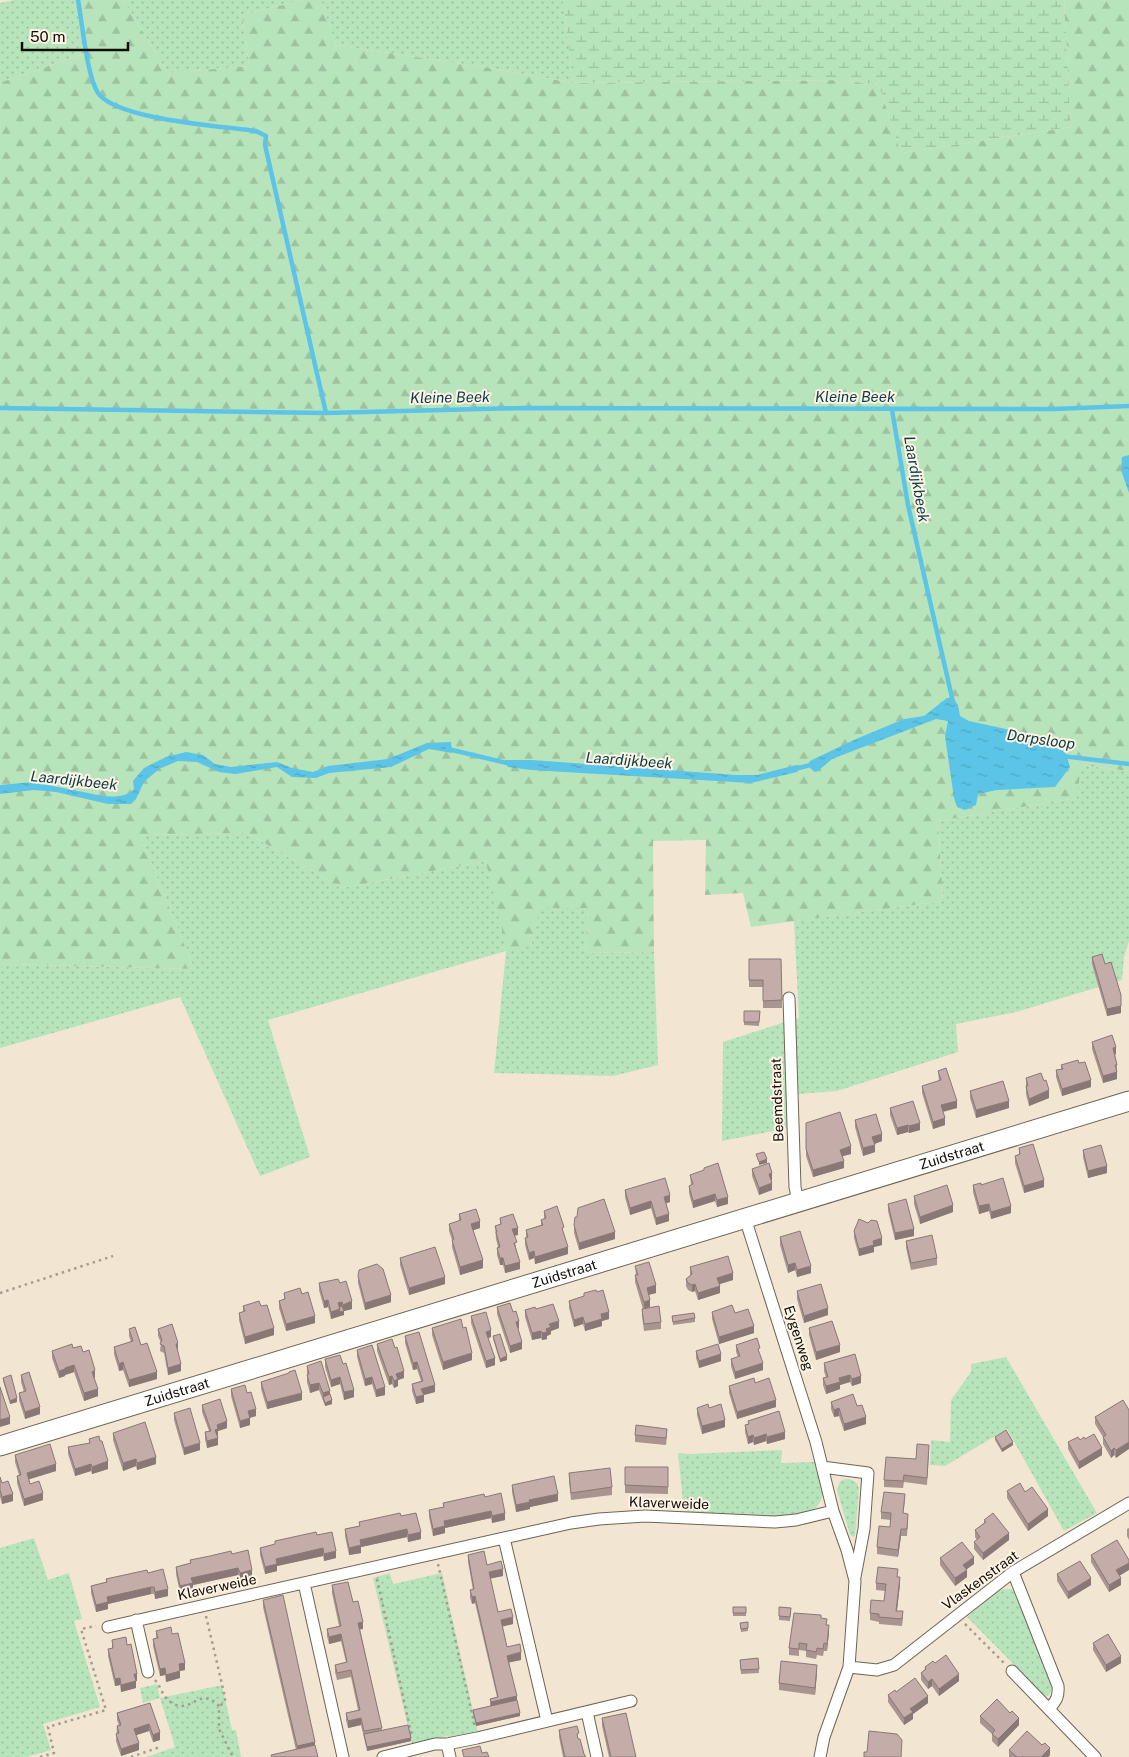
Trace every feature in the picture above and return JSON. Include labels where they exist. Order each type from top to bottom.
[{"type":"main road","name":"Zuidstraat","points":[[0,1446],[1129,1101]]},
{"type":"street","name":"Beemdstraat","points":[[789,998],[795,1187],[798,1202]]},
{"type":"street","name":"Eygenweg","points":[[745,1218],[816,1442],[833,1511],[847,1550],[855,1581]]},
{"type":"street","name":"Eygenweg","points":[[820,1757],[824,1737],[849,1667],[855,1581],[864,1529],[868,1473],[822,1467]]},
{"type":"street","name":"Vlaskenstraat","points":[[849,1667],[877,1670],[894,1665],[1013,1572],[1129,1503]]},
{"type":"street","name":"Klaverweide","points":[[108,1627],[572,1523],[622,1516],[775,1522],[796,1520],[833,1511]]},
{"type":"street","points":[[504,1538],[547,1721]]},
{"type":"street","points":[[1013,1572],[1058,1686],[1057,1700],[1049,1709]]},
{"type":"street","points":[[304,1583],[343,1757]]},
{"type":"street","points":[[136,1620],[148,1672]]},
{"type":"street","points":[[1012,1671],[1095,1757]]},
{"type":"street","points":[[383,1757],[435,1744],[447,1744],[477,1738],[631,1701]]},
{"type":"street","points":[[587,1712],[597,1757]]},
{"type":"street","points":[[447,1744],[450,1757]]},
{"type":"path","points":[[0,1293],[113,1256]]},
{"type":"path","points":[[436,1553],[477,1738]]},
{"type":"path","points":[[374,1568],[412,1736]]},
{"type":"path","points":[[204,1605],[225,1697],[225,1701],[219,1706]]},
{"type":"path","points":[[956,1616],[1012,1671]]},
{"type":"path","points":[[40,1757],[54,1753],[48,1727],[106,1710],[81,1629],[101,1625],[108,1627]]},
{"type":"path","points":[[148,1672],[159,1684],[162,1695],[171,1702],[185,1707],[198,1700],[207,1698],[219,1706]]},
{"type":"path","points":[[219,1706],[219,1729],[233,1757]]},
{"type":"path","points":[[131,1757],[160,1747]]},
{"type":"green space","points":[[14,0],[78,0],[86,53],[2,82],[0,86],[0,3]]},
{"type":"green space","points":[[78,0],[123,0],[168,73],[249,66],[242,15],[303,0],[321,0],[336,45],[573,83],[841,80],[879,85],[901,153],[1071,127],[1064,0],[1129,0],[1129,771],[1081,765],[1077,798],[938,821],[943,901],[751,927],[743,893],[705,895],[706,840],[653,841],[654,952],[585,953],[588,908],[540,908],[531,946],[507,951],[486,861],[342,888],[247,833],[140,835],[194,969],[0,964],[0,86],[2,82],[86,53]]},
{"type":"green space","points":[[123,0],[303,0],[242,15],[249,66],[168,73]]},
{"type":"green space","points":[[321,0],[563,0],[573,83],[336,45]]},
{"type":"green space","points":[[563,0],[1064,0],[1071,127],[901,153],[879,85],[841,80],[573,83]]},
{"type":"green space","points":[[1080,765],[1129,771],[1129,941],[1124,957],[1122,980],[1016,1012],[956,1024],[958,1052],[837,1091],[798,1094],[794,1020],[799,1018],[794,921],[943,901],[938,821],[1076,798]]},
{"type":"green space","points":[[247,833],[342,888],[486,861],[531,946],[539,908],[588,908],[585,953],[654,952],[658,1065],[613,1076],[494,1073],[506,951],[268,1020],[310,1157],[260,1176],[180,997],[0,1048],[0,964],[194,969],[140,835]]},
{"type":"green space","points":[[785,1022],[789,1128],[722,1141],[723,1042]]},
{"type":"green space","points":[[1006,1357],[1097,1513],[1064,1531],[1007,1429],[945,1466],[930,1465],[931,1440],[950,1442],[951,1400],[971,1372],[971,1364]]},
{"type":"green space","points":[[782,1450],[781,1463],[815,1462],[823,1491],[820,1502],[813,1510],[798,1515],[766,1517],[684,1512],[678,1453]]},
{"type":"green space","points":[[845,1479],[854,1481],[859,1488],[855,1536],[853,1537],[850,1535],[837,1490],[840,1481]]},
{"type":"green space","points":[[34,1538],[48,1580],[69,1573],[82,1619],[74,1621],[100,1707],[43,1724],[51,1750],[27,1757],[0,1757],[0,1548]]},
{"type":"green space","points":[[390,1573],[393,1584],[442,1573],[478,1733],[449,1740],[448,1736],[412,1744],[373,1578]]},
{"type":"green space","points":[[1012,1589],[1018,1599],[1052,1689],[1046,1697],[967,1617],[998,1591]]},
{"type":"green space","points":[[157,1684],[160,1698],[143,1703],[140,1688]]},
{"type":"green space","points":[[222,1685],[232,1730],[236,1730],[241,1757],[146,1757],[175,1747],[160,1698]]},
{"type":"water","points":[[1129,455],[1129,493],[1121,470],[1122,457]]},
{"type":"water","points":[[947,698],[953,698],[958,705],[960,716],[969,721],[1015,731],[1063,751],[1066,754],[1070,767],[1055,787],[997,790],[978,794],[976,805],[965,810],[957,807],[954,798],[945,736],[948,721],[936,719],[832,759],[818,771],[815,772],[810,768],[809,762],[812,760],[904,719],[924,716]]},
{"type":"water","points":[[451,742],[452,753],[429,749],[391,767],[329,773],[316,778],[292,777],[277,767],[236,774],[219,772],[197,762],[178,761],[159,769],[144,782],[136,799],[131,804],[108,804],[56,792],[34,790],[0,794],[0,785],[33,782],[103,796],[124,795],[134,789],[133,781],[144,768],[166,757],[186,752],[203,755],[215,764],[231,767],[277,762],[292,768],[313,772],[328,766],[388,759],[427,743]]},
{"type":"water","points":[[505,760],[532,760],[736,775],[757,775],[796,765],[801,766],[797,772],[751,783],[531,770],[508,767]]},
{"type":"building","points":[[1102,954],[1105,964],[1111,962],[1121,995],[1121,1006],[1107,1009],[1092,957]]},
{"type":"building","points":[[749,959],[781,959],[782,1000],[763,1001],[763,980],[749,980]]},
{"type":"building","points":[[744,1011],[760,1011],[759,1022],[744,1022]]},
{"type":"building","points":[[1112,1035],[1116,1047],[1113,1048],[1117,1072],[1103,1076],[1092,1042]]},
{"type":"building","points":[[1078,1060],[1079,1063],[1085,1062],[1091,1080],[1062,1089],[1056,1070],[1063,1069],[1061,1065]]},
{"type":"building","points":[[946,1068],[957,1101],[941,1105],[945,1118],[933,1122],[922,1086],[941,1080],[938,1071]]},
{"type":"building","points":[[1041,1073],[1044,1081],[1046,1080],[1049,1090],[1029,1099],[1026,1078]]},
{"type":"building","points":[[1003,1081],[1009,1101],[976,1110],[970,1091]]},
{"type":"building","points":[[913,1101],[920,1123],[897,1128],[890,1108]]},
{"type":"building","points":[[840,1112],[851,1146],[840,1150],[844,1161],[813,1170],[806,1149],[806,1123]]},
{"type":"building","points":[[876,1114],[882,1134],[872,1137],[875,1145],[863,1148],[855,1120]]},
{"type":"building","points":[[1033,1144],[1044,1180],[1024,1186],[1015,1156],[1020,1154],[1019,1148]]},
{"type":"building","points":[[1101,1145],[1107,1166],[1088,1171],[1083,1150]]},
{"type":"building","points":[[764,1152],[767,1159],[759,1162],[756,1154]]},
{"type":"building","points":[[718,1163],[728,1197],[717,1200],[715,1194],[693,1201],[689,1186],[693,1184],[690,1175]]},
{"type":"building","points":[[769,1163],[772,1173],[769,1174],[772,1183],[759,1188],[752,1169]]},
{"type":"building","points":[[665,1178],[670,1195],[664,1197],[669,1214],[656,1218],[651,1201],[630,1208],[625,1190]]},
{"type":"building","points":[[1003,1178],[1011,1206],[991,1212],[989,1204],[979,1206],[973,1185],[981,1183],[981,1185]]},
{"type":"building","points":[[947,1185],[953,1205],[920,1217],[914,1196]]},
{"type":"building","points":[[604,1199],[615,1232],[579,1243],[574,1225],[578,1208]]},
{"type":"building","points":[[906,1199],[914,1229],[895,1233],[888,1204]]},
{"type":"building","points":[[557,1206],[568,1247],[535,1257],[534,1251],[529,1253],[525,1238],[528,1237],[526,1230],[543,1225],[541,1220],[546,1218],[544,1211]]},
{"type":"building","points":[[476,1209],[480,1221],[471,1224],[483,1260],[460,1267],[449,1224],[461,1220],[459,1214]]},
{"type":"building","points":[[513,1214],[518,1228],[512,1229],[517,1242],[514,1243],[520,1262],[505,1266],[497,1248],[500,1247],[495,1226],[501,1224],[500,1218]]},
{"type":"building","points":[[859,1219],[868,1223],[871,1220],[877,1221],[882,1238],[873,1241],[874,1245],[859,1249],[854,1231]]},
{"type":"building","points":[[800,1231],[811,1266],[797,1270],[795,1263],[788,1265],[780,1237]]},
{"type":"building","points":[[932,1235],[937,1258],[911,1263],[906,1241]]},
{"type":"building","points":[[435,1247],[445,1277],[409,1288],[400,1258]]},
{"type":"building","points":[[728,1256],[733,1273],[717,1278],[720,1286],[698,1293],[695,1284],[688,1283],[686,1279],[692,1274],[690,1267]]},
{"type":"building","points":[[649,1262],[656,1285],[647,1288],[650,1300],[644,1302],[635,1275],[638,1275],[635,1266]]},
{"type":"building","points":[[377,1264],[383,1269],[391,1295],[365,1303],[358,1276],[359,1270]]},
{"type":"building","points":[[338,1279],[340,1283],[346,1281],[352,1301],[343,1305],[342,1302],[338,1303],[340,1309],[331,1312],[328,1300],[324,1301],[319,1283]]},
{"type":"building","points":[[821,1284],[828,1308],[804,1316],[797,1291]]},
{"type":"building","points":[[300,1288],[302,1294],[308,1292],[315,1316],[286,1324],[279,1301],[285,1299],[284,1293]]},
{"type":"building","points":[[596,1290],[597,1292],[603,1290],[609,1312],[601,1314],[602,1319],[585,1324],[583,1317],[574,1320],[569,1301],[584,1296],[584,1293]]},
{"type":"building","points":[[259,1301],[261,1306],[267,1305],[274,1328],[245,1337],[239,1313],[245,1311],[243,1306]]},
{"type":"building","points":[[510,1303],[513,1312],[516,1311],[519,1321],[516,1322],[522,1342],[510,1346],[497,1307]]},
{"type":"building","points":[[553,1304],[559,1321],[549,1324],[551,1327],[546,1329],[547,1332],[532,1333],[525,1310]]},
{"type":"building","points":[[732,1305],[735,1313],[748,1309],[754,1326],[719,1337],[712,1312]]},
{"type":"building","points":[[342,1306],[344,1311],[340,1312],[339,1307]]},
{"type":"building","points":[[659,1306],[661,1322],[644,1324],[642,1309]]},
{"type":"building","points":[[486,1312],[491,1330],[486,1332],[495,1358],[486,1361],[471,1316]]},
{"type":"building","points":[[694,1313],[695,1318],[673,1322],[672,1316]]},
{"type":"building","points":[[461,1319],[463,1328],[466,1327],[472,1353],[443,1362],[432,1328]]},
{"type":"building","points":[[832,1321],[840,1345],[816,1352],[809,1328]]},
{"type":"building","points":[[172,1324],[178,1343],[176,1344],[181,1364],[168,1368],[164,1346],[160,1344],[162,1340],[158,1329]]},
{"type":"building","points":[[135,1327],[141,1345],[147,1343],[157,1372],[129,1380],[123,1362],[119,1364],[114,1347],[133,1341],[129,1329]]},
{"type":"building","points":[[419,1332],[435,1385],[421,1389],[424,1395],[416,1397],[412,1384],[423,1381],[417,1362],[413,1363],[405,1336]]},
{"type":"building","points":[[500,1334],[507,1356],[500,1359],[493,1336]]},
{"type":"building","points":[[757,1338],[760,1348],[758,1349],[763,1363],[735,1372],[731,1359],[740,1356],[736,1345]]},
{"type":"building","points":[[392,1339],[395,1348],[397,1347],[404,1371],[396,1374],[398,1379],[394,1381],[392,1376],[389,1377],[377,1344]]},
{"type":"building","points":[[72,1344],[73,1348],[81,1346],[83,1352],[89,1350],[95,1370],[92,1372],[98,1389],[84,1393],[74,1365],[59,1371],[52,1351]]},
{"type":"building","points":[[718,1344],[721,1354],[699,1361],[696,1351]]},
{"type":"building","points":[[372,1345],[385,1387],[376,1390],[372,1377],[365,1379],[357,1350]]},
{"type":"building","points":[[855,1354],[861,1376],[852,1379],[850,1375],[839,1378],[840,1382],[826,1386],[823,1378],[828,1377],[824,1363]]},
{"type":"building","points":[[340,1355],[343,1364],[346,1363],[354,1390],[344,1392],[340,1377],[331,1380],[325,1359]]},
{"type":"building","points":[[321,1361],[330,1391],[323,1393],[319,1383],[310,1385],[307,1375],[309,1374],[307,1366]]},
{"type":"building","points":[[295,1370],[302,1393],[267,1402],[261,1382]]},
{"type":"building","points":[[29,1372],[40,1407],[25,1412],[19,1393],[26,1391],[21,1375]]},
{"type":"building","points":[[11,1375],[17,1398],[10,1401],[3,1378]]},
{"type":"building","points":[[754,1378],[755,1383],[769,1378],[776,1400],[737,1412],[729,1386]]},
{"type":"building","points":[[245,1385],[247,1393],[251,1392],[256,1409],[248,1411],[250,1418],[240,1421],[231,1389]]},
{"type":"building","points":[[0,1387],[10,1417],[0,1420]]},
{"type":"building","points":[[330,1394],[332,1400],[325,1403],[323,1397]]},
{"type":"building","points":[[853,1394],[857,1406],[862,1405],[866,1417],[844,1424],[839,1408],[834,1410],[831,1402]]},
{"type":"building","points":[[220,1399],[227,1421],[217,1425],[218,1429],[215,1430],[218,1438],[207,1441],[205,1432],[211,1431],[202,1405]]},
{"type":"building","points":[[1123,1400],[1129,1410],[1129,1442],[1111,1451],[1103,1437],[1106,1435],[1095,1417]]},
{"type":"building","points":[[708,1404],[709,1408],[721,1404],[725,1420],[702,1426],[697,1408]]},
{"type":"building","points":[[190,1408],[200,1443],[184,1448],[174,1413]]},
{"type":"building","points":[[779,1411],[785,1432],[767,1437],[766,1434],[754,1438],[753,1435],[748,1437],[745,1425],[749,1424],[748,1421]]},
{"type":"building","points":[[145,1422],[156,1457],[137,1463],[136,1459],[123,1463],[113,1433]]},
{"type":"building","points":[[636,1425],[667,1429],[666,1438],[635,1435]]},
{"type":"building","points":[[1006,1430],[1013,1442],[1002,1449],[995,1437]]},
{"type":"building","points":[[1094,1434],[1102,1448],[1079,1462],[1068,1442],[1078,1437],[1080,1440],[1084,1437],[1085,1439]]},
{"type":"building","points":[[99,1436],[108,1461],[92,1467],[91,1464],[75,1469],[68,1447],[90,1443],[89,1439]]},
{"type":"building","points":[[50,1444],[56,1464],[27,1473],[30,1484],[39,1481],[43,1493],[24,1499],[17,1476],[21,1475],[15,1455]]},
{"type":"building","points":[[917,1444],[929,1445],[927,1478],[904,1475],[903,1481],[884,1480],[886,1457],[916,1459]]},
{"type":"building","points":[[625,1467],[668,1467],[668,1487],[625,1485]]},
{"type":"building","points":[[610,1468],[612,1487],[571,1493],[569,1473]]},
{"type":"building","points":[[554,1476],[558,1494],[529,1500],[530,1502],[516,1505],[512,1485]]},
{"type":"building","points":[[0,1477],[2,1483],[8,1481],[13,1494],[2,1497]]},
{"type":"building","points":[[1020,1483],[1025,1492],[1032,1487],[1048,1509],[1028,1524],[1007,1491]]},
{"type":"building","points":[[884,1492],[905,1494],[903,1513],[908,1514],[907,1529],[901,1529],[898,1550],[877,1547],[879,1526],[890,1527],[891,1513],[881,1512]]},
{"type":"building","points":[[501,1493],[505,1513],[492,1516],[491,1511],[444,1521],[445,1526],[433,1529],[429,1510],[444,1507],[443,1503],[484,1494],[485,1497]]},
{"type":"building","points":[[400,1513],[401,1516],[416,1513],[421,1532],[408,1535],[407,1529],[360,1540],[361,1545],[349,1548],[345,1529],[360,1526],[359,1522]]},
{"type":"building","points":[[993,1513],[1009,1533],[983,1553],[974,1542],[980,1537],[975,1530],[986,1522],[984,1520]]},
{"type":"building","points":[[316,1532],[317,1535],[332,1532],[336,1551],[324,1554],[323,1548],[276,1559],[277,1564],[265,1567],[260,1548],[275,1544],[275,1541]]},
{"type":"building","points":[[1117,1540],[1129,1563],[1116,1570],[1121,1578],[1109,1585],[1091,1555]]},
{"type":"building","points":[[962,1542],[974,1557],[963,1565],[967,1570],[955,1578],[940,1558]]},
{"type":"building","points":[[248,1550],[252,1570],[240,1573],[238,1568],[191,1578],[193,1583],[180,1586],[176,1567],[191,1563],[190,1560],[231,1551],[232,1554]]},
{"type":"building","points":[[484,1551],[487,1565],[501,1561],[503,1569],[489,1572],[498,1612],[511,1609],[513,1617],[501,1620],[507,1647],[520,1644],[521,1652],[507,1656],[517,1696],[491,1702],[490,1699],[498,1697],[475,1596],[472,1597],[470,1590],[474,1589],[468,1555]]},
{"type":"building","points":[[1080,1561],[1091,1578],[1068,1592],[1057,1574]]},
{"type":"building","points":[[878,1567],[898,1569],[897,1577],[900,1577],[896,1611],[903,1611],[902,1619],[879,1617],[879,1614],[870,1613],[871,1600],[884,1601],[886,1584],[876,1583]]},
{"type":"building","points":[[163,1569],[168,1589],[155,1592],[154,1587],[151,1587],[107,1597],[108,1602],[96,1605],[91,1586],[107,1582],[106,1579],[147,1570],[148,1573]]},
{"type":"building","points":[[348,1582],[353,1602],[358,1601],[363,1622],[358,1623],[382,1728],[364,1731],[361,1718],[348,1721],[346,1713],[360,1710],[351,1670],[337,1673],[335,1665],[347,1662],[341,1634],[329,1637],[327,1629],[341,1626],[332,1585]]},
{"type":"building","points":[[283,1595],[315,1742],[297,1746],[263,1600]]},
{"type":"building","points":[[733,1607],[746,1607],[746,1613],[733,1613]]},
{"type":"building","points":[[779,1607],[791,1608],[790,1617],[779,1616]]},
{"type":"building","points":[[794,1613],[821,1615],[821,1618],[827,1619],[826,1625],[829,1625],[827,1644],[824,1643],[823,1649],[817,1648],[816,1652],[806,1650],[807,1644],[799,1643],[799,1649],[789,1648]]},
{"type":"building","points":[[748,1622],[748,1628],[741,1629],[740,1623]]},
{"type":"building","points":[[171,1627],[172,1634],[178,1633],[185,1663],[179,1664],[180,1671],[166,1675],[165,1668],[160,1669],[153,1639],[158,1638],[156,1631]]},
{"type":"building","points":[[1108,1634],[1121,1656],[1106,1665],[1093,1643]]},
{"type":"building","points":[[126,1637],[127,1645],[131,1644],[137,1674],[134,1674],[136,1681],[121,1685],[120,1678],[115,1679],[108,1649],[113,1648],[112,1640]]},
{"type":"building","points":[[946,1655],[959,1674],[939,1689],[932,1679],[928,1682],[921,1673],[933,1661],[935,1663]]},
{"type":"building","points":[[758,1658],[759,1669],[741,1670],[740,1660]]},
{"type":"building","points":[[781,1661],[817,1665],[815,1688],[779,1683]]},
{"type":"building","points":[[915,1678],[928,1696],[910,1709],[913,1712],[904,1718],[888,1695],[895,1690],[896,1692]]},
{"type":"building","points":[[997,1699],[1010,1713],[1012,1711],[1019,1718],[998,1739],[992,1734],[995,1730],[980,1716]]},
{"type":"building","points":[[517,1700],[520,1713],[476,1723],[473,1710]]},
{"type":"building","points":[[150,1703],[160,1732],[153,1735],[149,1724],[134,1729],[139,1743],[121,1749],[116,1734],[119,1733],[117,1726],[121,1725],[117,1713]]},
{"type":"building","points":[[626,1713],[636,1757],[611,1757],[602,1718]]},
{"type":"building","points":[[408,1725],[411,1738],[367,1747],[364,1734]]},
{"type":"building","points":[[577,1726],[578,1739],[580,1739],[586,1757],[565,1757],[559,1730]]},
{"type":"building","points":[[869,1731],[897,1734],[902,1740],[901,1757],[864,1757],[864,1752],[867,1752]]},
{"type":"building","points":[[1027,1731],[1042,1745],[1045,1743],[1050,1748],[1041,1757],[1017,1757],[1009,1750]]},
{"type":"building","points":[[315,1745],[318,1757],[272,1757],[271,1755]]},
{"type":"building","points":[[480,1746],[482,1753],[487,1752],[489,1757],[464,1757],[462,1750]]},
{"type":"waterway","name":"Kleine Beek","points":[[78,0],[85,48],[94,85],[98,93],[109,102],[126,110],[147,116],[256,131],[266,136],[265,145],[326,413],[524,408],[1054,409],[1129,406]]},
{"type":"waterway","points":[[0,408],[326,413]]},
{"type":"waterway","name":"Laardijkbeek","points":[[892,410],[908,505],[953,702]]},
{"type":"waterway","name":"Laardijkbeek","points":[[448,749],[511,764]]},
{"type":"waterway","name":"Dorpsloop","points":[[1062,756],[1129,764]]},
{"type":"waterway","name":"Laardijkbeek","points":[[795,769],[814,764]]}]
